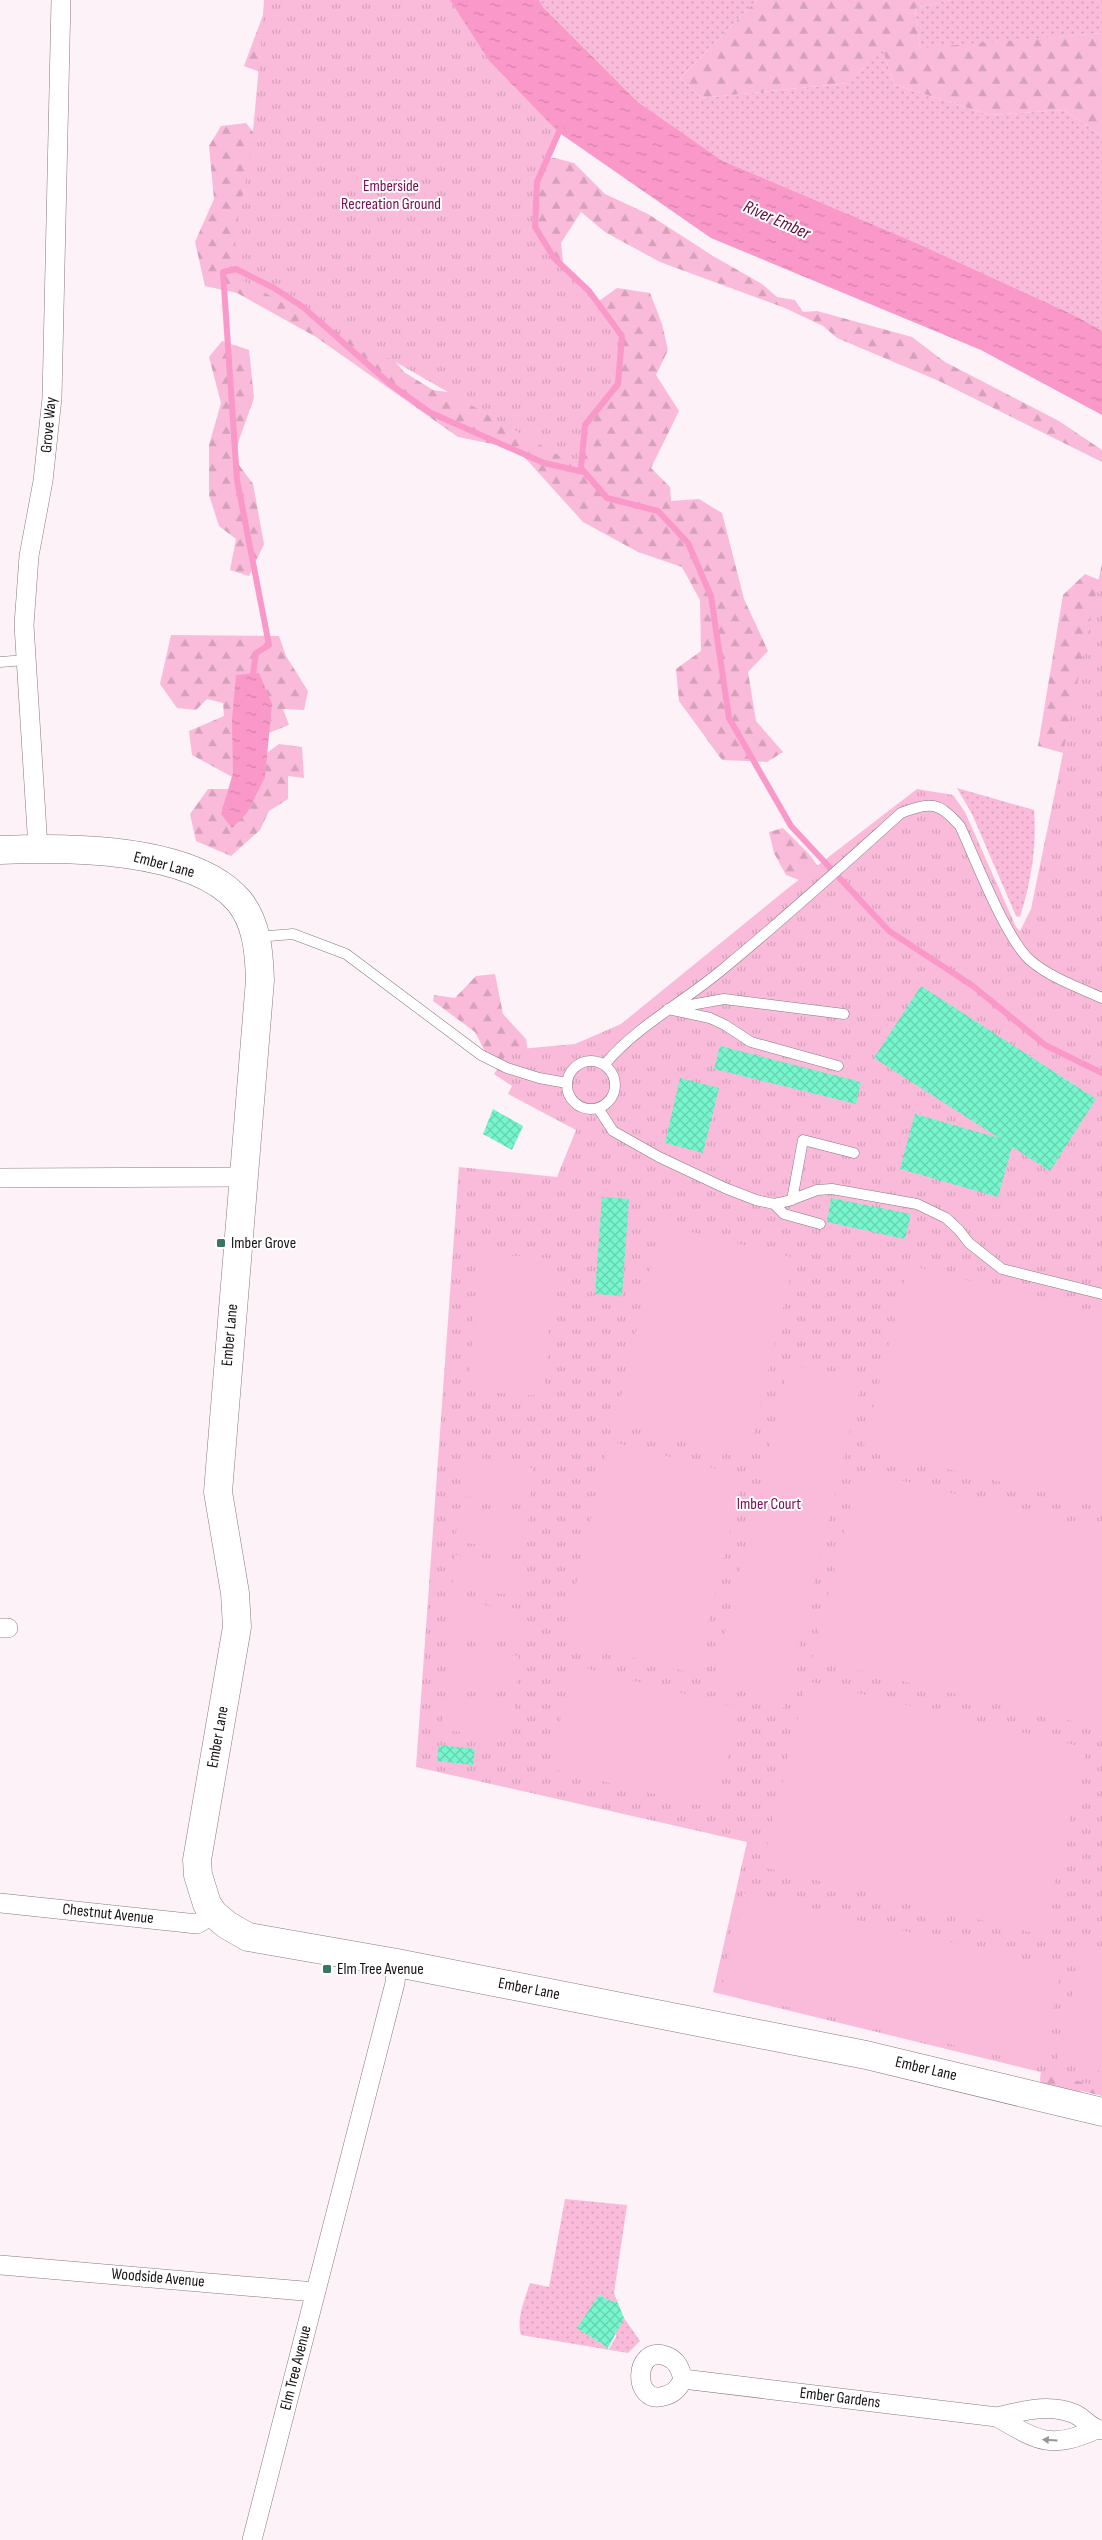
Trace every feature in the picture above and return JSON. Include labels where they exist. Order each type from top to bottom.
[{"type":"main road","name":"Ember Lane","points":[[0,850],[38,848],[121,854],[156,860],[192,870],[214,881],[239,901],[249,918],[256,937],[260,980],[218,1492],[237,1603],[237,1627],[197,1860],[202,1892],[214,1914],[227,1925],[254,1938],[397,1963],[866,2055],[1102,2112]]},
{"type":"street","name":"Grove Way","points":[[38,848],[26,660],[24,594],[44,471],[52,398],[61,0]]},
{"type":"street","points":[[0,1178],[243,1177]]},
{"type":"street","name":"Chestnut Avenue","points":[[0,1902],[196,1924],[214,1914]]},
{"type":"street","name":"Elm Tree Avenue","points":[[252,2540],[395,1983],[397,1963]]},
{"type":"street","name":"Woodside Avenue","points":[[0,2265],[315,2292]]},
{"type":"street","name":"Ember Gardens","points":[[683,2379],[997,2417],[1049,2408],[1075,2414],[1099,2430]]},
{"type":"street","name":"Ember Gardens","points":[[997,2417],[1025,2434],[1048,2442],[1073,2440],[1099,2430]]},
{"type":"lane","points":[[0,662],[26,660]]},
{"type":"lane","points":[[605,1064],[637,1032],[722,970],[901,814],[922,805],[947,810],[960,826],[1014,942],[1030,960],[1051,975],[1102,998]]},
{"type":"lane","points":[[256,937],[293,934],[346,954],[481,1054],[516,1071],[567,1083]]},
{"type":"lane","points":[[668,1010],[697,1002],[724,999],[844,1014]]},
{"type":"lane","points":[[668,1010],[710,1018],[725,1025],[751,1042],[838,1066]]},
{"type":"lane","points":[[597,1061],[605,1064],[611,1070],[616,1086],[611,1100],[598,1108],[590,1109],[576,1104],[568,1091],[567,1083],[574,1068],[581,1063],[597,1061]]},
{"type":"lane","points":[[598,1108],[613,1132],[652,1153],[725,1188],[774,1204],[784,1214],[820,1224]]},
{"type":"lane","points":[[792,1200],[804,1140],[854,1153]]},
{"type":"lane","points":[[774,1204],[792,1200],[817,1190],[832,1189],[917,1204],[946,1218],[959,1230],[968,1243],[1002,1269],[1102,1294]]},
{"type":"green space","points":[[264,0],[305,0],[273,77],[244,66],[263,15]]},
{"type":"green space","name":"Emberside Recreation Ground","points":[[265,0],[450,0],[490,62],[558,132],[537,182],[535,227],[554,258],[589,291],[622,336],[618,384],[585,425],[581,468],[392,360],[295,310],[228,272],[251,153]]},
{"type":"green space","points":[[371,0],[461,0],[535,158],[555,158],[574,163],[605,194],[648,214],[713,256],[762,284],[777,297],[795,300],[803,312],[817,311],[912,337],[945,362],[1059,421],[1102,450],[1102,462],[939,381],[837,338],[823,326],[785,308],[660,262],[605,232],[581,212],[561,243],[567,300]]},
{"type":"green space","points":[[539,0],[757,0],[680,78],[701,98],[850,83],[882,45],[893,84],[990,115],[1064,110],[1102,136],[1102,331],[1078,317],[919,244],[723,161],[638,102],[543,7]]},
{"type":"green space","points":[[757,0],[951,0],[915,8],[920,48],[1102,33],[1102,136],[1064,110],[990,115],[893,84],[882,46],[850,83],[701,98],[680,78]]},
{"type":"green space","points":[[951,0],[1102,0],[1102,33],[920,49],[915,8]]},
{"type":"green space","points":[[246,123],[262,143],[369,330],[404,372],[433,390],[498,399],[567,324],[617,288],[650,293],[662,324],[668,350],[656,375],[679,411],[651,468],[670,487],[671,501],[699,499],[722,513],[744,599],[768,651],[748,672],[756,721],[783,752],[767,762],[722,760],[679,701],[676,669],[701,651],[700,600],[682,567],[638,552],[583,522],[517,449],[458,437],[316,337],[237,293],[205,286],[195,242],[214,199],[209,146],[221,126]]},
{"type":"green space","points":[[222,341],[249,350],[254,398],[233,457],[253,484],[264,544],[249,576],[230,570],[236,539],[219,526],[209,495],[209,445],[221,403],[209,357]]},
{"type":"green space","name":"Imber Court","points":[[1102,563],[1102,2087],[713,1992],[747,1842],[416,1767],[459,1167],[557,1177],[576,1130],[508,1094],[512,1086],[494,1074],[509,1050],[575,1044],[621,1024],[787,889],[917,789],[953,795],[965,812],[1016,927],[1020,931],[1031,909]]},
{"type":"green space","points":[[1085,574],[1102,581],[1067,754],[1038,746],[1063,595]]},
{"type":"green space","points":[[171,635],[279,636],[286,656],[308,691],[304,710],[283,709],[289,725],[261,736],[252,764],[279,744],[302,747],[304,778],[288,776],[288,799],[269,811],[260,830],[231,856],[196,841],[190,814],[208,789],[231,789],[236,779],[192,755],[189,731],[224,716],[223,703],[207,699],[196,710],[177,708],[160,684]]},
{"type":"green space","points":[[957,788],[1034,810],[1035,837],[1032,864],[1020,917],[1016,916],[972,814]]},
{"type":"green space","points":[[783,828],[809,854],[822,872],[812,885],[786,875],[774,853],[769,832]]},
{"type":"green space","points":[[495,974],[503,1014],[526,1039],[530,1066],[492,1065],[475,1032],[433,1001],[434,995],[455,998],[476,976]]},
{"type":"green space","points":[[661,1224],[795,1258],[748,1457],[615,1422]]},
{"type":"green space","points":[[479,1253],[554,1259],[544,1396],[468,1391]]},
{"type":"green space","points":[[908,1265],[1102,1314],[1102,1506],[863,1449]]},
{"type":"green space","points":[[789,1364],[862,1380],[784,1708],[714,1680]]},
{"type":"green space","points":[[609,1441],[743,1476],[696,1674],[563,1640]]},
{"type":"green space","points":[[462,1461],[533,1468],[530,1502],[459,1495]]},
{"type":"green space","points":[[859,1470],[1102,1530],[1102,1728],[812,1660]]},
{"type":"green space","points":[[459,1508],[529,1515],[526,1549],[455,1542]]},
{"type":"green space","points":[[455,1555],[526,1562],[523,1596],[452,1589]]},
{"type":"green space","points":[[452,1602],[523,1609],[519,1643],[448,1636]]},
{"type":"green space","points":[[448,1649],[519,1656],[516,1690],[445,1683]]},
{"type":"green space","points":[[573,1665],[740,1708],[715,1809],[549,1768]]},
{"type":"green space","points":[[807,1681],[1087,1748],[1042,1935],[762,1867]]},
{"type":"green space","points":[[444,1696],[515,1703],[512,1737],[442,1730]]},
{"type":"green space","points":[[743,1893],[1062,1968],[1041,2065],[721,1992]]},
{"type":"green space","points":[[1085,1944],[1102,1948],[1102,2071],[1057,2061]]},
{"type":"green space","points":[[1041,2069],[1102,2076],[1102,2096],[1082,2091],[1064,2096],[1043,2090],[1040,2080]]},
{"type":"green space","points":[[565,2199],[627,2205],[614,2293],[617,2301],[609,2304],[610,2301],[599,2295],[578,2328],[609,2349],[616,2337],[616,2322],[624,2318],[640,2341],[628,2353],[521,2335],[520,2316],[530,2283],[549,2287]]},
{"type":"water","name":"River Ember","points":[[450,0],[539,0],[543,7],[638,102],[723,161],[919,244],[1078,317],[1102,331],[1102,415],[981,350],[711,238],[558,132],[490,62]]},
{"type":"water","points":[[259,673],[272,704],[265,777],[247,813],[232,828],[221,814],[233,773],[232,720],[236,675]]},
{"type":"building","points":[[921,986],[1096,1099],[1050,1171],[1012,1147],[998,1197],[900,1169],[915,1114],[999,1138],[874,1058]]},
{"type":"building","points":[[720,1046],[861,1082],[856,1104],[714,1069]]},
{"type":"building","points":[[680,1078],[719,1088],[703,1153],[665,1143]]},
{"type":"building","points":[[493,1109],[523,1126],[512,1150],[483,1134]]},
{"type":"building","points":[[602,1197],[629,1199],[622,1296],[595,1294]]},
{"type":"building","points":[[831,1198],[911,1214],[905,1239],[827,1222]]},
{"type":"building","points":[[439,1745],[475,1749],[473,1765],[437,1761]]},
{"type":"building","points":[[599,2295],[613,2302],[617,2301],[624,2318],[608,2348],[577,2328]]},
{"type":"waterway","points":[[562,125],[537,182],[535,227],[554,258],[589,291],[622,336],[618,384],[585,425],[581,468],[607,498],[658,511],[688,543],[711,596],[729,718],[791,826],[889,931],[973,986],[1045,1045],[1102,1073]]},
{"type":"waterway","points":[[253,674],[256,653],[269,645],[237,480],[223,272],[236,269],[274,288],[303,307],[390,384],[429,412],[544,463],[584,472]]},
{"type":"place","name":"Imber Grove","points":[[221,1243]]},
{"type":"place","name":"Elm Tree Avenue","points":[[327,1969]]}]
